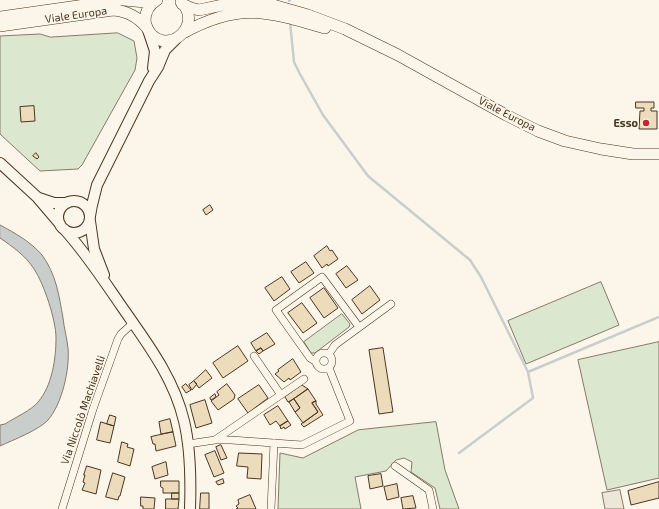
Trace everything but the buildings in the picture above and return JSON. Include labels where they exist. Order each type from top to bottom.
[{"type":"main road","name":"Viale Europa","points":[[0,26],[120,0]]},
{"type":"main road","points":[[124,0],[145,2],[156,1]]},
{"type":"main road","points":[[148,29],[146,14],[149,7],[156,1]]},
{"type":"main road","name":"Viale Europa","points":[[180,2],[187,12],[189,21],[180,36]]},
{"type":"main road","name":"Viale Europa","points":[[180,2],[191,8],[199,10],[240,2],[273,5],[308,15],[333,23],[398,55],[516,121],[538,131],[565,141],[601,149],[633,154],[659,154]]},
{"type":"main road","name":"Viale Europa","points":[[0,17],[62,12],[119,11],[135,16],[155,37],[163,40],[172,40],[202,23],[220,17],[239,13],[259,12],[297,20],[366,40]]},
{"type":"street","points":[[148,29],[155,54],[149,81]]},
{"type":"street","points":[[97,185],[85,196],[70,202],[60,210],[59,215],[63,227],[69,232],[79,232],[87,226],[90,219],[97,185],[149,81],[158,67],[165,50],[180,36]]},
{"type":"street","points":[[0,163],[37,197],[74,240],[133,323],[162,367],[174,390],[184,421],[190,464],[190,509]]},
{"type":"street","points":[[37,197],[54,203],[70,202],[82,204],[86,207],[90,219],[94,249],[110,290]]},
{"type":"street","points":[[329,368],[320,368],[315,361],[310,358],[276,310],[322,277],[358,327]]},
{"type":"street","points":[[329,354],[335,345],[391,304]]},
{"type":"street","name":"Via Niccolò Machiavelli","points":[[62,509],[93,409],[118,340],[121,334],[133,323]]},
{"type":"street","points":[[315,361],[316,357],[322,353],[329,354]]},
{"type":"street","points":[[329,354],[332,358],[332,363],[329,368]]},
{"type":"street","points":[[254,356],[280,395]]},
{"type":"street","points":[[188,444],[215,440],[302,445],[350,421],[329,368]]},
{"type":"street","points":[[215,440],[304,379]]},
{"type":"street","points":[[271,509],[274,443]]},
{"type":"street","points":[[394,466],[429,490],[433,509]]},
{"type":"green space","points":[[118,33],[134,41],[137,58],[135,70],[82,165],[78,169],[40,171],[0,134],[0,36],[40,34],[50,37]]},
{"type":"green space","points":[[601,282],[619,325],[526,364],[508,321]]},
{"type":"green space","points":[[342,314],[350,324],[349,327],[315,353],[311,353],[304,342]]},
{"type":"green space","points":[[659,342],[659,478],[607,490],[578,360]]},
{"type":"green space","points":[[436,422],[445,470],[459,509],[440,509],[435,488],[411,472],[412,462],[404,458],[396,460],[386,471],[355,477],[361,509],[278,509],[280,453],[303,458],[358,430]]},
{"type":"shaded area","points":[[0,225],[33,246],[42,255],[51,270],[60,301],[68,344],[68,366],[61,396],[48,420],[32,431],[0,446],[0,425],[5,424],[32,408],[43,396],[52,372],[56,338],[52,312],[38,276],[31,264],[23,256],[0,238]]},
{"type":"shaded area","points":[[620,490],[624,509],[605,509],[602,493]]},
{"type":"waterway","points":[[290,22],[294,62],[323,115],[368,176],[470,260],[481,277],[528,372],[659,317]]},
{"type":"waterway","points":[[459,453],[533,398],[528,372]]},
{"type":"place","name":"Esso","points":[[646,123]]}]
